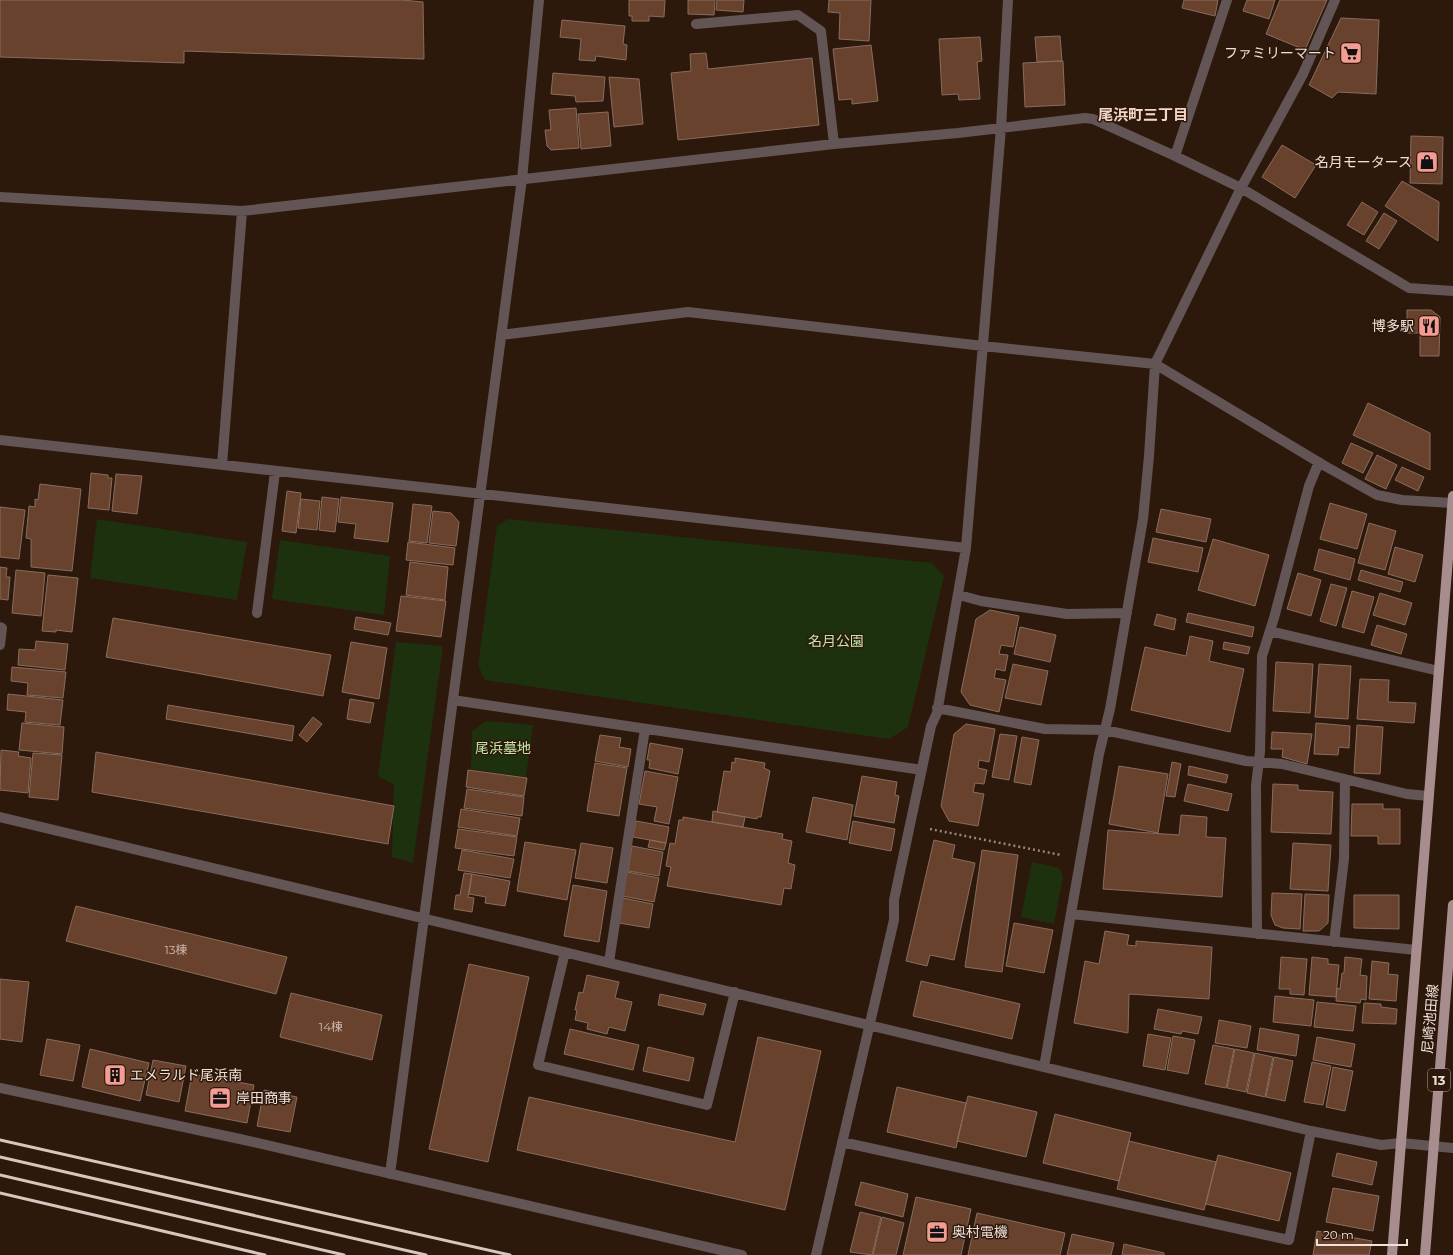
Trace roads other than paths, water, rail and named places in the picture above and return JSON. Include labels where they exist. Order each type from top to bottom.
[{"type":"main road","points":[[1392,1255],[1453,499]]},
{"type":"main road","name":"尼崎池田線","points":[[1425,1255],[1453,905]]},
{"type":"street","points":[[390,1174],[522,179],[539,0]]},
{"type":"street","points":[[816,1255],[894,920],[894,900],[931,726],[937,708],[959,595],[966,548],[1001,128],[1008,0]]},
{"type":"street","points":[[1175,156],[1227,0]]},
{"type":"street","points":[[1044,1067],[1126,613],[1146,488],[1155,364],[1241,188],[1303,74],[1335,0]]},
{"type":"street","points":[[696,24],[798,15],[821,31],[834,144]]},
{"type":"street","points":[[0,197],[242,211],[834,144],[1001,128],[1085,118],[1093,119],[1241,188],[1409,288],[1453,292]]},
{"type":"street","points":[[222,465],[242,211]]},
{"type":"street","points":[[501,336],[688,312],[1155,364],[1377,495],[1386,498],[1453,499]]},
{"type":"street","points":[[0,440],[275,472],[966,548]]},
{"type":"street","points":[[1257,934],[1256,785],[1259,762],[1262,656],[1309,486],[1319,462]]},
{"type":"street","points":[[257,613],[275,472]]},
{"type":"street","points":[[959,595],[981,601],[1068,614],[1126,613]]},
{"type":"street","points":[[0,627],[2,628],[0,646]]},
{"type":"street","points":[[1270,631],[1439,671]]},
{"type":"street","points":[[453,700],[922,770]]},
{"type":"street","points":[[937,708],[1045,729],[1105,730],[1246,761],[1282,764],[1407,794],[1429,796]]},
{"type":"street","points":[[609,962],[645,729]]},
{"type":"street","points":[[1334,942],[1344,859],[1345,779]]},
{"type":"street","points":[[0,817],[1311,1131],[1381,1145],[1401,1143],[1453,1148]]},
{"type":"street","points":[[1071,914],[1416,950]]},
{"type":"street","points":[[565,952],[538,1065],[707,1105],[735,992]]},
{"type":"street","points":[[0,1088],[390,1174],[742,1255]]},
{"type":"street","points":[[842,1142],[1289,1240],[1311,1131]]},
{"type":"railway","points":[[0,1140],[510,1255]]},
{"type":"railway","points":[[0,1157],[426,1255]]},
{"type":"railway","points":[[0,1175],[344,1255]]},
{"type":"railway","points":[[0,1193],[265,1255]]},
{"type":"place","name":"ファミリーマート","points":[[1351,53]]},
{"type":"place","name":"名月モータース","points":[[1427,162]]},
{"type":"place","name":"博多駅","points":[[1429,326]]},
{"type":"place","name":"エメラルド尾浜南","points":[[115,1075]]},
{"type":"place","name":"岸田商事","points":[[220,1098]]},
{"type":"place","name":"奥村電機","points":[[937,1232]]},
{"type":"district","name":"尾浜町三丁目","points":[[1143,114]]},
{"type":"park label","name":"名月公園","points":[[836,641]]},
{"type":"park label","name":"尾浜墓地","points":[[503,748]]}]
